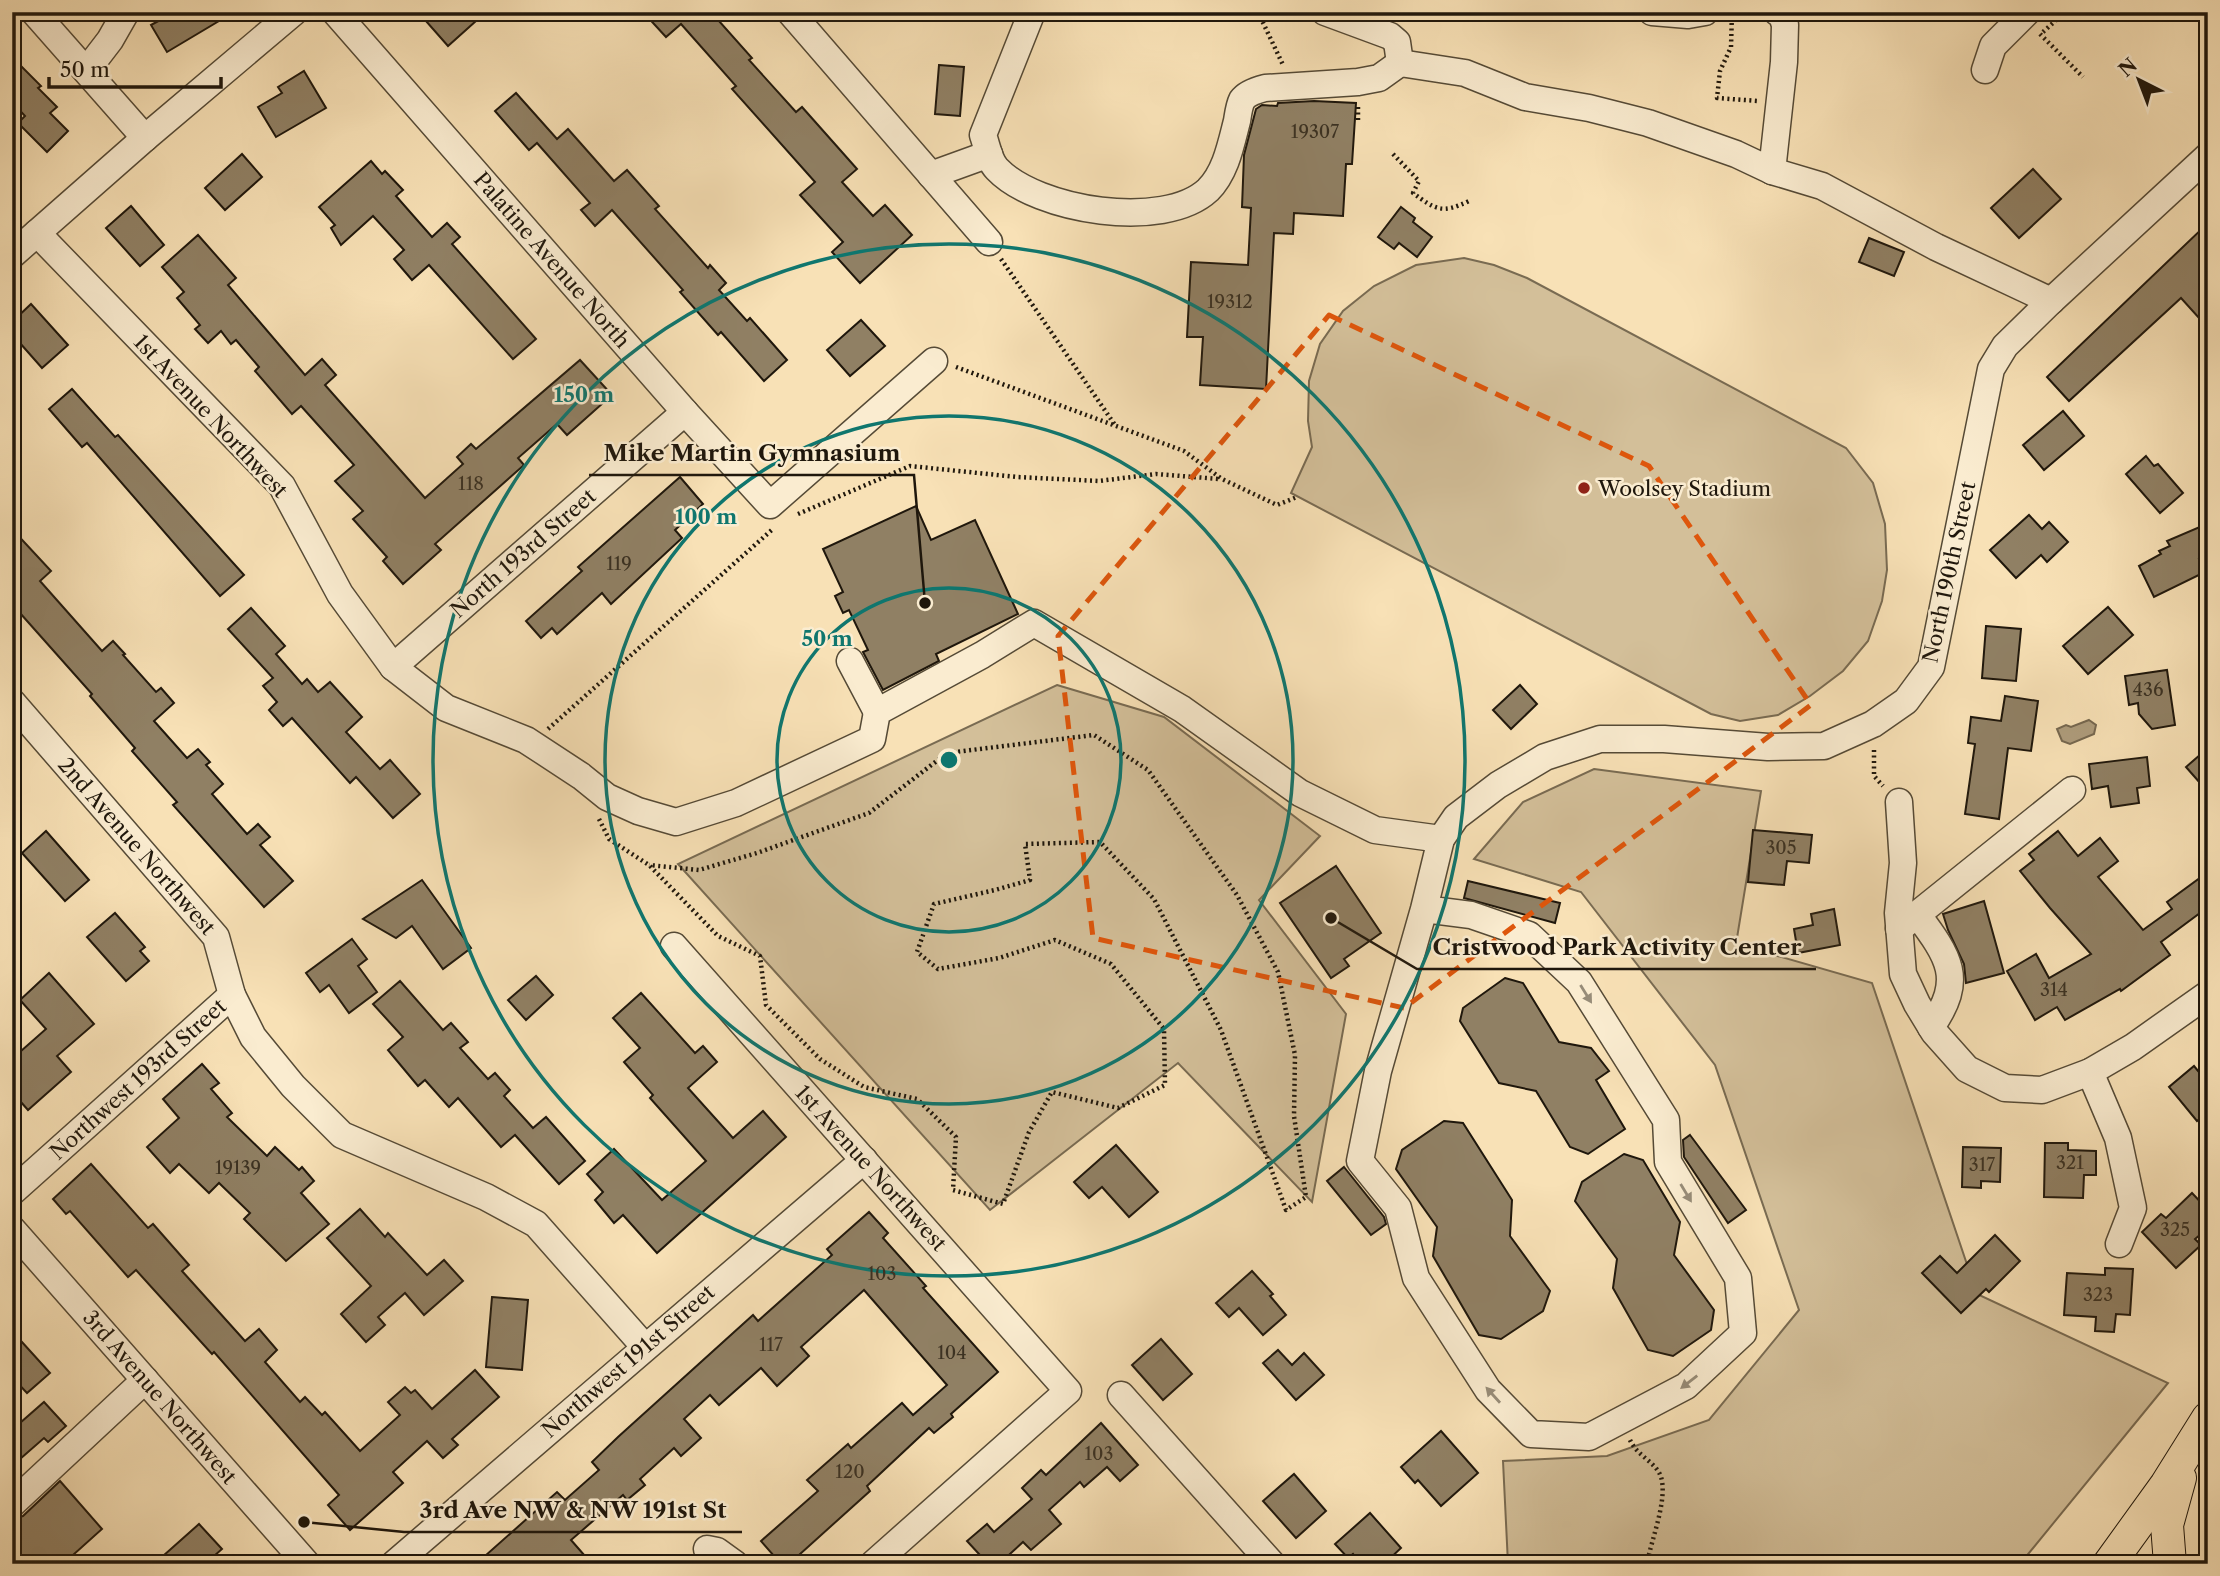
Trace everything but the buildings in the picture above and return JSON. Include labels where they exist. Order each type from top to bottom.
[{"type":"main road","points":[[2109,1564],[2166,1485],[2208,1418]]},
{"type":"main road","points":[[2170,1564],[2167,1525],[2188,1450]]},
{"type":"street","points":[[34,12],[145,138]]},
{"type":"street","points":[[87,70],[110,40],[126,12]]},
{"type":"street","points":[[12,255],[294,12]]},
{"type":"street","name":"Palatine Avenue North","points":[[335,12],[685,411],[784,514]]},
{"type":"street","points":[[790,12],[989,242]]},
{"type":"street","points":[[1032,12],[983,135],[997,169],[1024,187],[1052,200],[1085,209],[1134,214],[1182,207],[1209,189],[1226,162],[1242,100],[1253,91],[1379,78],[1400,63],[1465,73],[1525,97],[1589,108],[1648,123],[1736,154],[1772,171],[1822,186],[1936,247],[2051,300]]},
{"type":"street","points":[[1325,12],[1390,36],[1397,42],[1400,63]]},
{"type":"street","points":[[1652,12],[1688,15],[1705,12]]},
{"type":"street","points":[[1772,171],[1785,24],[1782,15],[1777,12]]},
{"type":"street","points":[[1985,70],[1993,46],[2034,23]]},
{"type":"street","points":[[931,174],[989,154]]},
{"type":"street","name":"North 190th Street","points":[[1620,1420],[1588,1437],[1531,1434],[1488,1390],[1416,1278],[1398,1208],[1360,1161],[1378,1071],[1441,839],[1456,817],[1498,785],[1545,757],[1600,739],[1664,738],[1768,747],[1824,746],[1873,724],[1906,701],[1931,667],[1991,369],[2005,346],[2051,300],[2204,169]]},
{"type":"street","name":"1st Avenue Northwest","points":[[37,233],[282,486],[340,594],[393,667],[446,708],[531,744],[607,797],[676,822],[736,803],[872,739],[877,712]]},
{"type":"street","points":[[784,514],[940,368]]},
{"type":"street","name":"North 193rd Street","points":[[393,667],[685,411]]},
{"type":"street","points":[[850,661],[877,712],[982,655],[1034,623],[1182,709],[1300,793],[1375,830],[1441,839]]},
{"type":"street","name":"2nd Avenue Northwest","points":[[12,702],[216,937],[232,995],[253,1037],[293,1086],[342,1135],[486,1197],[536,1224],[644,1346]]},
{"type":"street","points":[[1908,922],[2072,790]]},
{"type":"street","points":[[1899,802],[1908,922],[1903,974],[1931,1027],[1967,1069],[2005,1088],[2042,1090],[2091,1072],[2133,1047],[2208,994]]},
{"type":"street","points":[[1424,909],[1471,915],[1529,935],[1579,982],[1666,1120],[1668,1163],[1738,1278],[1743,1333],[1686,1386],[1620,1420]]},
{"type":"street","points":[[1908,922],[1944,952],[1950,975],[1945,1007],[1931,1027]]},
{"type":"street","name":"1st Avenue Northwest","points":[[674,946],[1069,1391],[873,1564]]},
{"type":"street","name":"Northwest 193rd Street","points":[[12,1192],[232,995]]},
{"type":"street","points":[[2091,1072],[2118,1138],[2133,1209],[2119,1244]]},
{"type":"street","name":"Northwest 191st Street","points":[[394,1564],[644,1346],[864,1160]]},
{"type":"street","name":"3rd Avenue Northwest","points":[[12,1229],[307,1564]]},
{"type":"street","points":[[12,1504],[145,1380]]},
{"type":"street","points":[[1121,1395],[1272,1564]]},
{"type":"street","points":[[707,1549],[718,1551],[735,1564]]},
{"type":"path","points":[[1258,12],[1286,71]]},
{"type":"path","points":[[1732,12],[1731,47],[1720,71],[1717,98],[1780,102]]},
{"type":"path","points":[[2034,23],[2083,77]]},
{"type":"path","points":[[1358,99],[1358,120]]},
{"type":"path","points":[[1392,154],[1419,181],[1413,193],[1433,208],[1450,211],[1469,201]]},
{"type":"path","points":[[989,242],[1115,426]]},
{"type":"path","points":[[940,368],[956,366],[1184,451],[1222,479],[1277,505],[1297,496]]},
{"type":"path","points":[[784,514],[910,466],[1017,477],[1099,481],[1156,474],[1222,479]]},
{"type":"path","points":[[531,744],[784,514],[802,503]]},
{"type":"path","points":[[1873,724],[1874,776],[1899,802]]},
{"type":"path","points":[[593,785],[586,795],[609,839],[649,865],[718,936],[760,956],[766,1005],[820,1059],[864,1087],[917,1099],[956,1137],[953,1190],[1003,1204],[1029,1132],[1052,1092],[1118,1108],[1165,1085],[1164,1029],[1111,964],[1055,940],[999,957],[938,969],[916,952],[934,904],[1030,880],[1025,844],[1100,842],[1154,899],[1221,1031],[1286,1210],[1306,1197],[1294,1116],[1294,1055],[1278,972],[1237,895],[1148,770],[1094,735],[947,753],[869,813],[757,853],[699,870],[649,865]]},
{"type":"path","points":[[1620,1420],[1635,1451],[1650,1462],[1661,1477],[1661,1501],[1647,1564]]},
{"type":"highlighted area","points":[[1329,315],[1649,466],[1811,705],[1404,1008],[1093,938],[1058,636]]},
{"type":"shaded area","name":"Woolsey Stadium","points":[[1464,258],[1494,265],[1527,278],[1846,448],[1873,483],[1885,524],[1887,570],[1882,601],[1868,641],[1843,671],[1810,696],[1778,715],[1740,721],[1711,714],[1291,493],[1312,447],[1308,421],[1309,381],[1320,344],[1343,311],[1374,286],[1416,265]]},
{"type":"shaded area","points":[[1057,685],[1164,717],[1320,836],[1259,900],[1346,1014],[1312,1202],[1178,1063],[990,1210],[678,864]]},
{"type":"shaded area","points":[[2089,720],[2096,725],[2094,734],[2070,744],[2062,741],[2057,729]]},
{"type":"shaded area","points":[[1594,769],[1761,791],[1736,944],[1872,983],[1977,1294],[2168,1383],[2020,1564],[1508,1564],[1503,1461],[1607,1456],[1709,1420],[1799,1310],[1715,1065],[1581,892],[1474,859],[1523,802]]},
{"type":"place","name":"Woolsey Stadium","points":[[1584,488]]},
{"type":"place","name":"Mike Martin Gymnasium","points":[[925,603]]},
{"type":"place","name":"Cristwood Park Activity Center","points":[[1331,918]]},
{"type":"place","name":"3rd Ave NW & NW 191st St","points":[[304,1522]]}]
